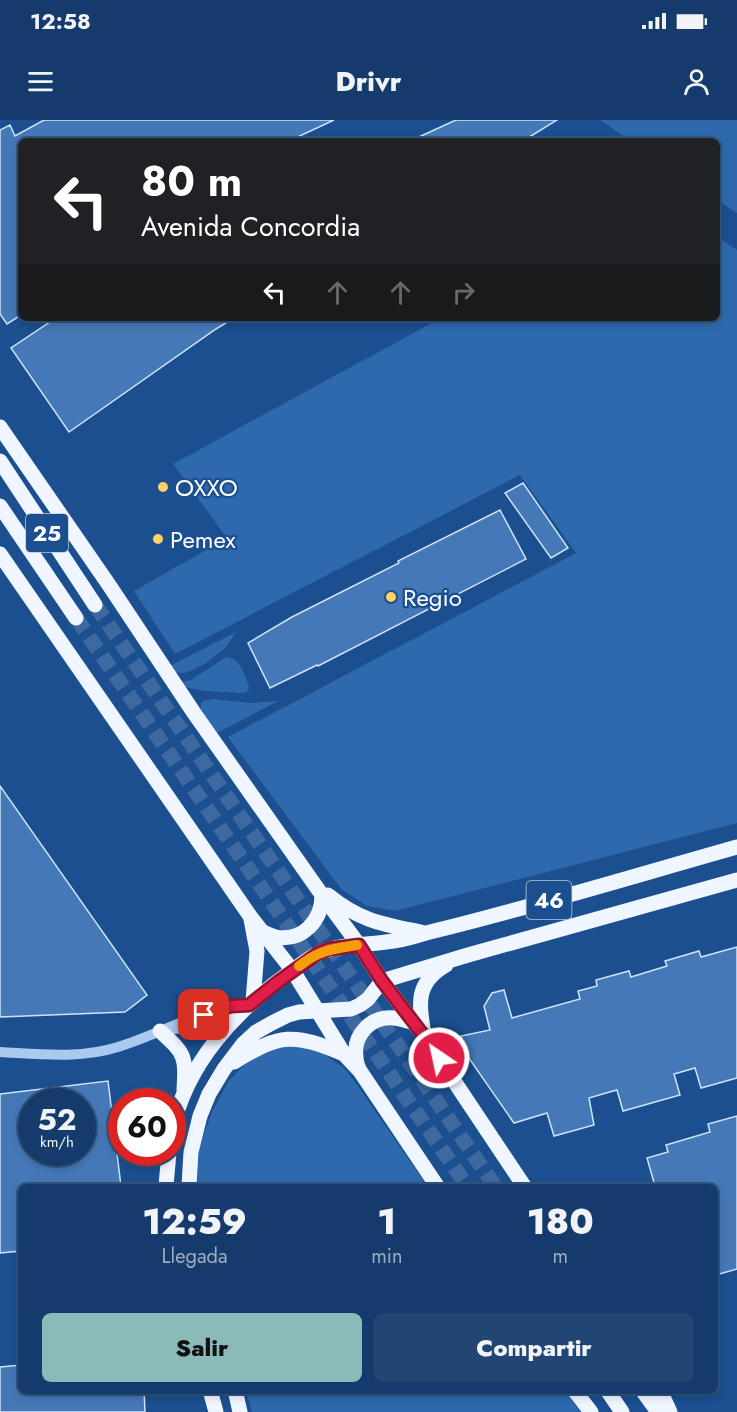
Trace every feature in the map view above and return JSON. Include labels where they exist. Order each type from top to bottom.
[{"type":"main road","points":[[0,427],[194,713],[359,945],[382,981],[424,1036],[523,1184]]},
{"type":"main road","name":"25","points":[[0,461],[95,605]]},
{"type":"main road","name":"25","points":[[0,506],[76,618]]},
{"type":"main road","points":[[0,554],[250,916],[293,971],[344,1054],[360,1071],[436,1184]]},
{"type":"main road","name":"46","points":[[186,1091],[203,1059],[228,1025],[251,1003],[317,954],[329,949],[389,942],[427,933],[737,847]]},
{"type":"main road","name":"46","points":[[382,981],[737,880]]},
{"type":"main road","points":[[263,932],[277,937],[302,933],[318,917],[322,906],[319,890]]},
{"type":"main road","points":[[319,890],[341,906],[365,918],[427,933]]},
{"type":"main road","points":[[250,916],[257,951],[251,1003]]},
{"type":"main road","points":[[424,1036],[419,1002],[424,987],[442,968],[460,958]]},
{"type":"main road","points":[[189,1184],[191,1152],[208,1094],[243,1044],[256,1032],[288,1015],[309,1011],[351,1009],[360,1005],[368,999],[382,981]]},
{"type":"main road","points":[[360,1071],[356,1047],[359,1034],[368,1025],[375,1020],[385,1018],[414,1023]]},
{"type":"main road","points":[[161,1030],[183,1056],[184,1088]]},
{"type":"main road","points":[[224,1069],[253,1051],[279,1039],[302,1039],[317,1042],[344,1054]]},
{"type":"main road","points":[[166,1184],[168,1166]]},
{"type":"main road","points":[[211,1394],[216,1412]]},
{"type":"main road","points":[[236,1394],[240,1412]]},
{"type":"main road","points":[[577,1394],[591,1412]]},
{"type":"main road","points":[[611,1394],[622,1412]]},
{"type":"main road","points":[[645,1394],[658,1412]]},
{"type":"main road","points":[[662,1394],[670,1412]]},
{"type":"street","points":[[0,1052],[90,1054],[118,1047],[224,1008],[251,1003]]},
{"type":"street","points":[[161,1030],[228,1025]]},
{"type":"shaded area","points":[[600,120],[737,120],[737,213],[720,202],[720,138],[627,138]]},
{"type":"shaded area","points":[[720,239],[737,250],[737,823],[395,911],[367,906],[341,889],[228,737],[576,553],[520,475],[175,654],[134,591],[227,538],[173,464],[435,321],[720,321]]},
{"type":"shaded area","points":[[236,632],[225,648],[206,663],[185,673],[168,672],[166,668]]},
{"type":"shaded area","points":[[226,657],[239,663],[249,686],[248,691],[244,693],[205,691],[185,687],[182,682],[191,680]]},
{"type":"shaded area","points":[[214,699],[249,703],[278,701],[211,736],[200,710],[201,703]]},
{"type":"shaded area","points":[[294,1045],[321,1052],[344,1068],[426,1184],[197,1184],[199,1148],[212,1112],[228,1082],[248,1061],[271,1046]]},
{"type":"shaded area","points":[[247,1394],[568,1394],[580,1412],[252,1412]]},
{"type":"building","points":[[44,120],[334,120],[295,138],[18,138],[18,317],[7,324],[0,314],[0,130],[10,125],[15,136]]},
{"type":"building","points":[[456,120],[557,120],[528,138],[417,138]]},
{"type":"building","points":[[52,321],[229,321],[69,432],[11,348]]},
{"type":"building","points":[[523,483],[568,548],[551,558],[505,493]]},
{"type":"building","points":[[500,510],[526,559],[318,666],[270,688],[248,643],[292,617],[399,563],[398,561]]},
{"type":"building","points":[[0,786],[147,995],[125,1012],[0,1017]]},
{"type":"building","points":[[737,947],[737,1078],[701,1088],[695,1068],[674,1074],[680,1095],[623,1111],[617,1090],[589,1098],[594,1125],[554,1136],[547,1113],[514,1123],[466,1054],[461,1036],[490,1030],[484,1006],[492,993],[504,990],[512,1018],[580,999],[578,991],[597,986],[596,980],[629,971],[631,977],[667,966],[665,961],[699,951],[701,957]]},
{"type":"building","points":[[108,1081],[108,1166],[119,1166],[121,1184],[18,1184],[18,1251],[0,1253],[0,1094],[18,1092],[18,1166],[96,1166],[96,1088],[50,1088]]},
{"type":"building","points":[[737,1116],[737,1269],[718,1274],[718,1184],[654,1184],[647,1158],[668,1152],[666,1145],[710,1132],[708,1124]]},
{"type":"building","points":[[18,1365],[18,1394],[144,1394],[145,1412],[0,1412],[0,1367]]},
{"type":"tunnel","points":[[95,605],[494,1184]]},
{"type":"tunnel","points":[[76,618],[466,1184]]},
{"type":"slow traffic","points":[[299,966],[329,949],[357,945]]},
{"type":"place","name":"OXXO","points":[[163,487]]},
{"type":"place","name":"Pemex","points":[[158,539]]},
{"type":"place","name":"Regio","points":[[391,597]]},
{"type":"route","points":[[204,1015],[231,1006],[249,1005],[317,954],[329,949],[359,945],[382,981],[439,1058]]}]
